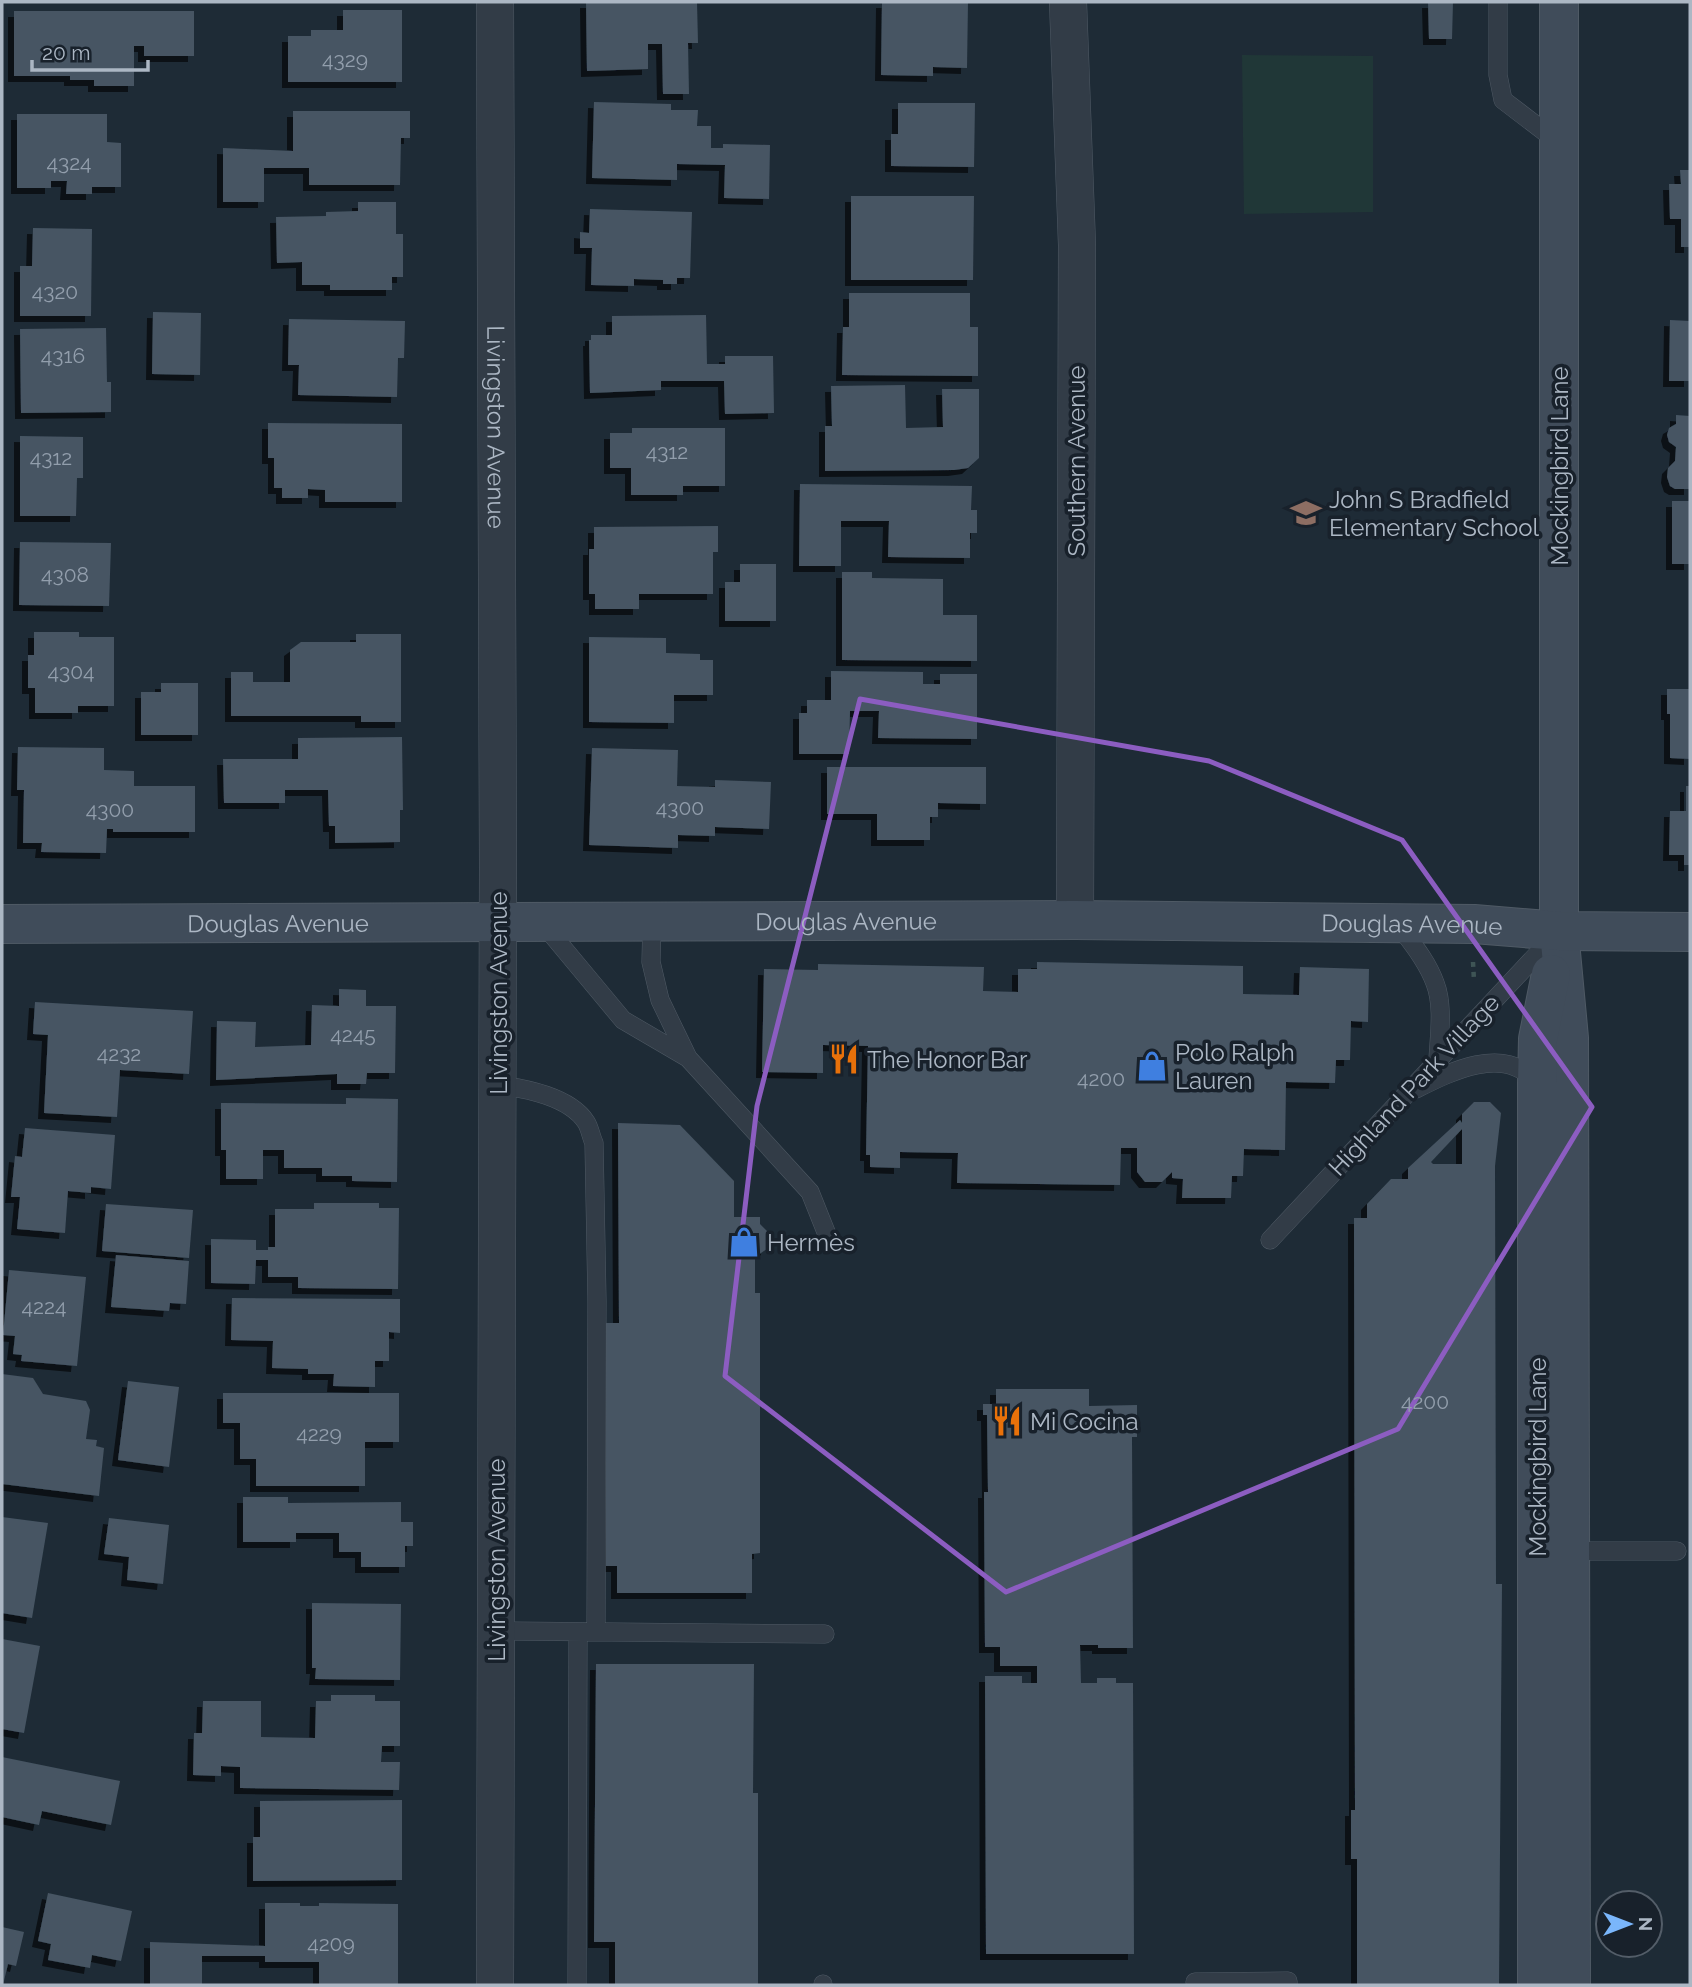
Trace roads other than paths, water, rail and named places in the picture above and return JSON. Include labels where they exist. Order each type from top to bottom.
[{"type":"main road","name":"Mockingbird Lane","points":[[1537,1985],[1554,1752],[1554,1551],[1569,1038],[1559,931],[1559,2]]},
{"type":"main road","name":"Douglas Avenue","points":[[2,925],[1075,920],[1474,924],[1559,931],[1690,932]]},
{"type":"main road","name":"Mockingbird Lane","points":[[1554,1551],[1537,1083],[1538,1039],[1559,931]]},
{"type":"main road","name":"Mockingbird Lane","points":[[1554,1752],[1571,1985]]},
{"type":"street","name":"Livingston Avenue","points":[[495,2],[498,922],[495,1985]]},
{"type":"street","name":"Southern Avenue","points":[[1068,2],[1077,245],[1075,920]]},
{"type":"lane","points":[[1498,2],[1498,75],[1503,100],[1560,142]]},
{"type":"lane","points":[[652,921],[651,962],[660,1000],[688,1058],[810,1192],[828,1237]]},
{"type":"lane","points":[[541,922],[623,1020],[688,1058]]},
{"type":"lane","points":[[1397,923],[1425,962],[1436,985],[1439,1012],[1438,1060]]},
{"type":"lane","name":"Highland Park Village","points":[[1269,1240],[1559,931]]},
{"type":"lane","points":[[1406,1094],[1451,1072],[1503,1062],[1516,1065],[1537,1083]]},
{"type":"lane","points":[[498,1085],[528,1088],[566,1104],[586,1121],[594,1143],[597,1301],[596,1632]]},
{"type":"lane","points":[[1554,1551],[1677,1551]]},
{"type":"lane","points":[[496,1631],[825,1634]]},
{"type":"lane","points":[[577,1985],[578,1632]]},
{"type":"lane","points":[[1195,1982],[1288,1980],[1288,1985]]},
{"type":"place","name":"John S Bradfield Elementary School","points":[[1306,513]]},
{"type":"place","name":"The Honor Bar","points":[[844,1059]]},
{"type":"place","name":"Polo Ralph Lauren","points":[[1152,1066]]},
{"type":"place","name":"Hermès","points":[[744,1242]]},
{"type":"place","name":"Mi Cocina","points":[[1007,1421]]}]
